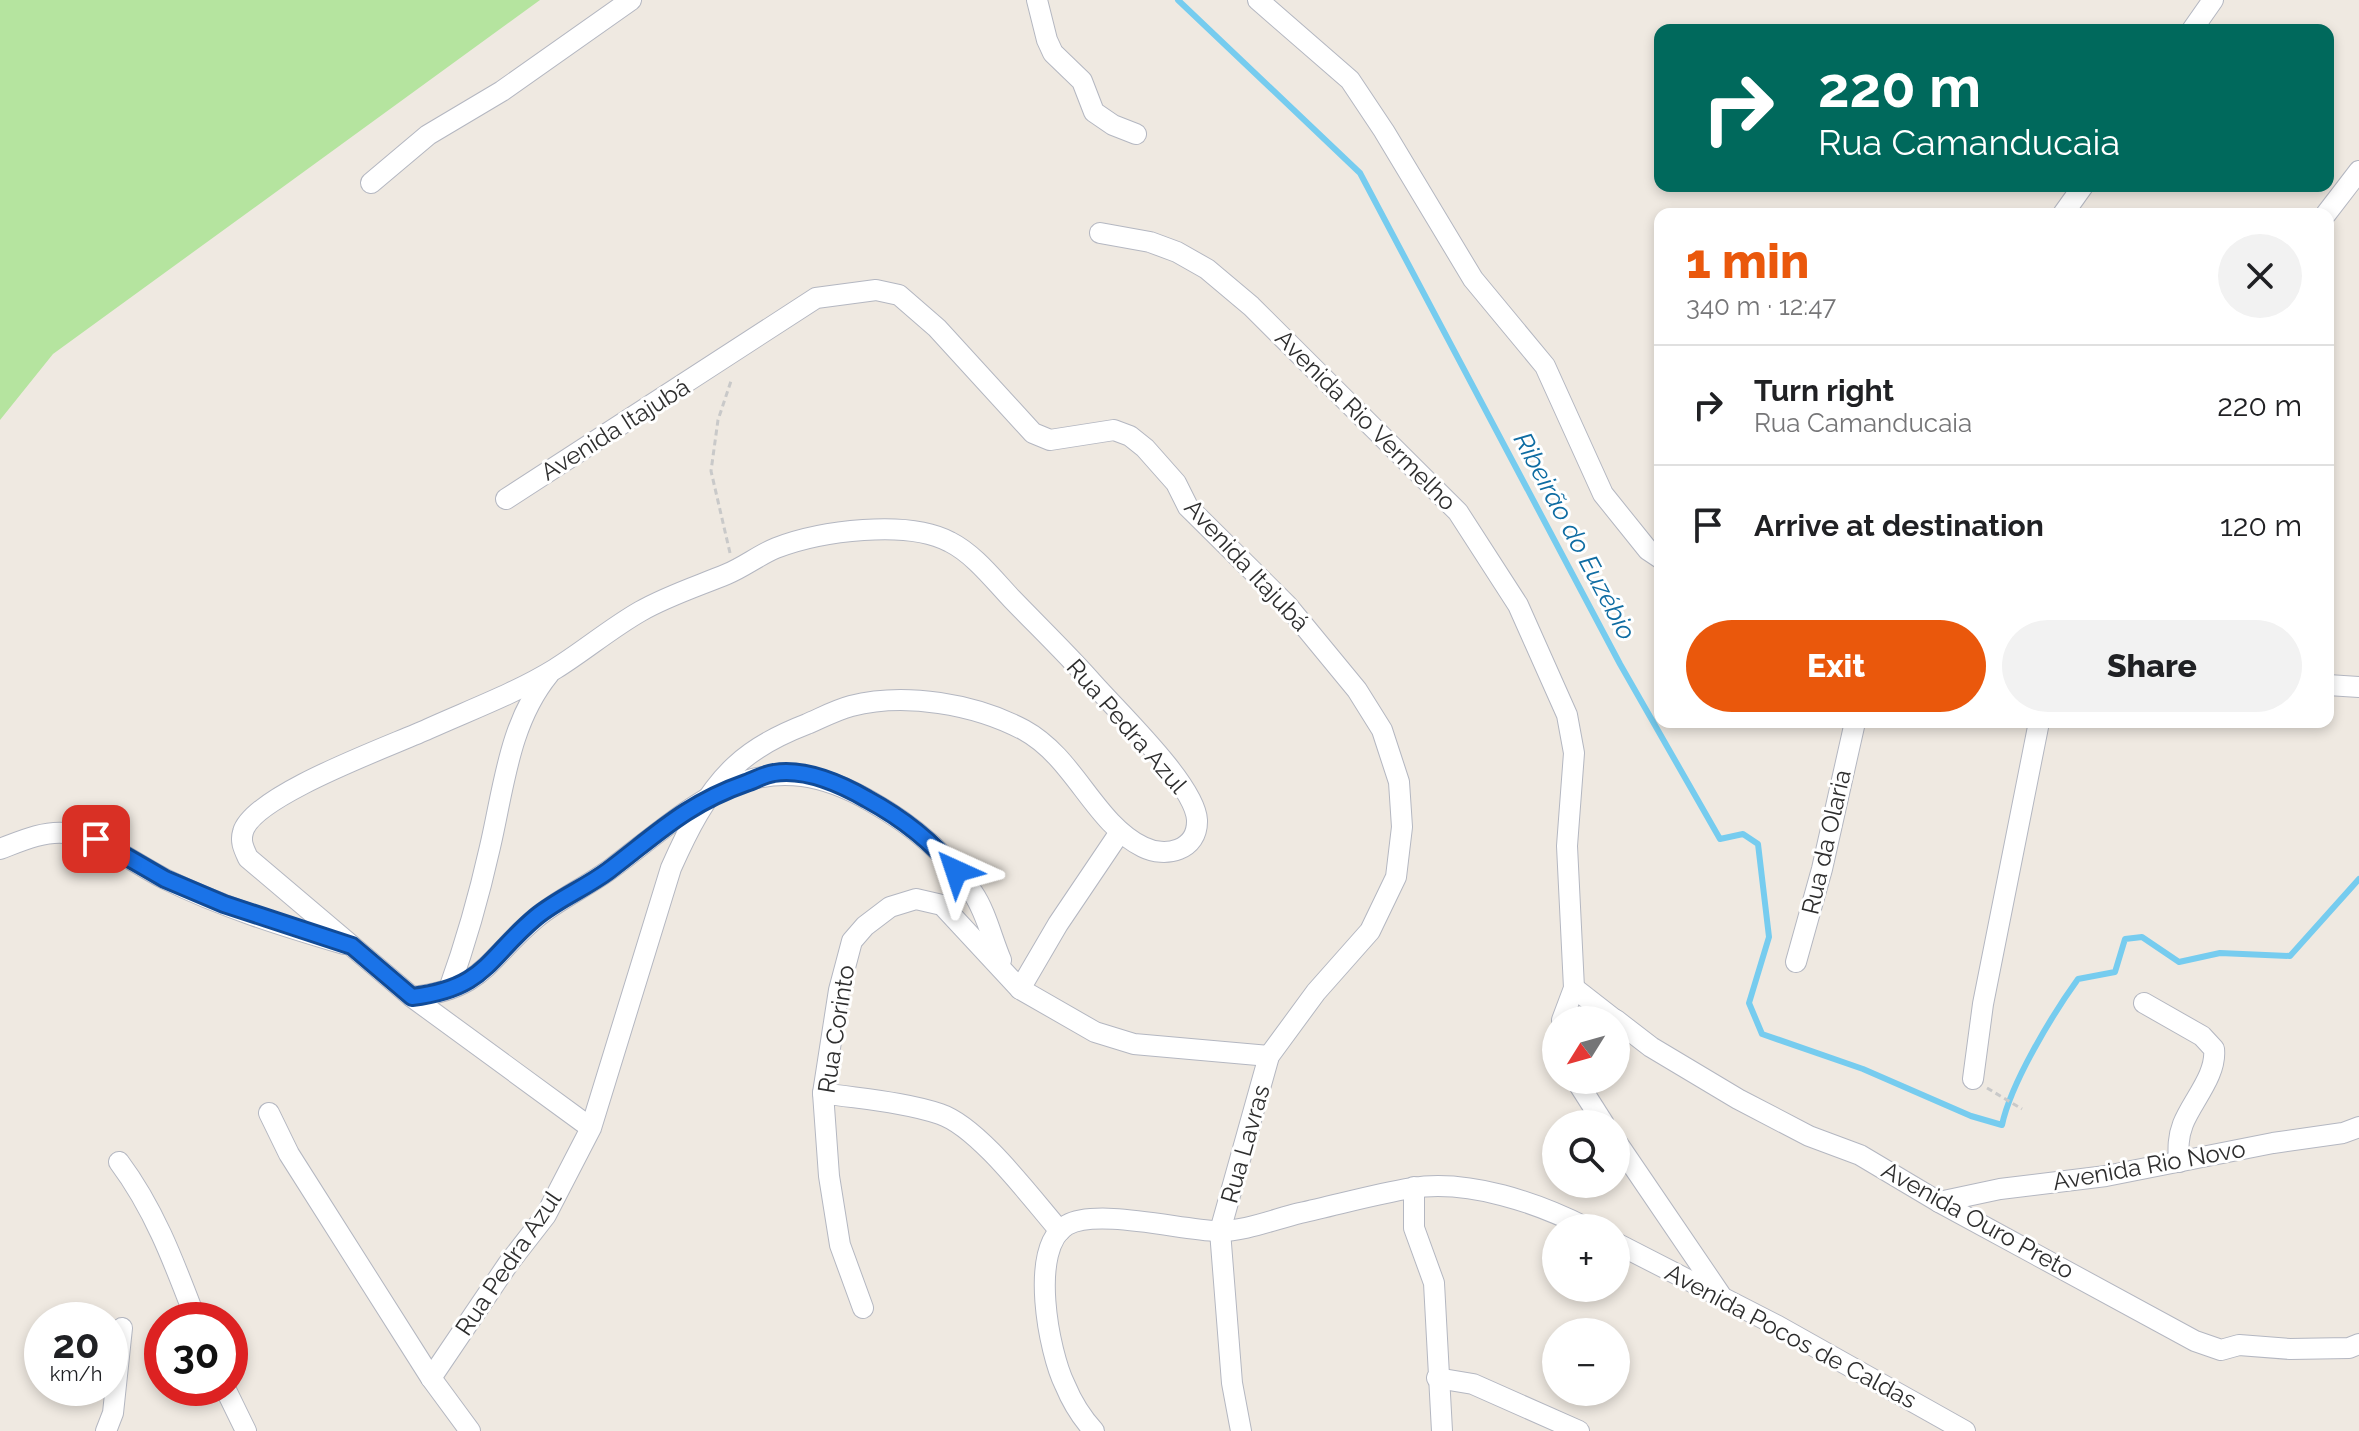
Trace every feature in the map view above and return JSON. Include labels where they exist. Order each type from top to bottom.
[{"type":"street","points":[[371,183],[428,135],[502,91],[631,0]]},
{"type":"street","points":[[1037,0],[1053,53],[1082,81],[1094,112],[1113,125],[1136,134]]},
{"type":"street","points":[[1258,0],[1350,80],[1473,279],[1545,366],[1603,494],[1654,554]]},
{"type":"street","points":[[2196,24],[2213,0]]},
{"type":"street","points":[[2331,208],[2359,171]]},
{"type":"street","name":"Avenida Rio Vermelho","points":[[1100,233],[1150,242],[1177,252],[1207,269],[1251,306],[1458,512],[1518,605],[1567,715],[1574,753],[1567,846],[1574,988],[1567,1006]]},
{"type":"street","name":"Avenida Itajubá","points":[[506,499],[816,298],[855,291],[876,290],[899,295],[916,307],[1033,433],[1050,440],[1114,430],[1130,436],[1161,463],[1188,507],[1287,605],[1357,690],[1382,730],[1399,782],[1402,827],[1396,877],[1370,931],[1316,992],[1269,1056]]},
{"type":"street","name":"Rua Pedra Azul","points":[[431,1378],[508,1264],[546,1215],[591,1128],[671,868],[685,836],[709,796],[733,767],[755,749],[782,734],[850,706],[886,701],[926,701],[981,714],[1024,730],[1063,759],[1120,832],[1145,849],[1176,852],[1184,848],[1195,831],[1197,819],[1191,800],[1167,767],[1072,661],[980,566],[951,542],[921,532],[885,529],[818,536],[779,547],[736,571],[642,611],[552,671]]},
{"type":"street","points":[[552,671],[290,791],[250,818],[243,830],[241,843],[248,858],[412,997],[591,1128]]},
{"type":"street","points":[[449,989],[472,924],[512,747],[526,707],[552,671]]},
{"type":"street","points":[[2334,685],[2359,687]]},
{"type":"street","name":"Rua da Olaria","points":[[1796,962],[1822,869],[1854,728]]},
{"type":"street","points":[[1973,1079],[1983,1004],[2038,728]]},
{"type":"street","points":[[412,997],[449,989],[483,972],[535,918],[599,878],[679,814],[709,796],[775,773],[804,775],[849,788],[898,816],[937,848],[975,895],[1013,982],[1058,924],[1120,832]]},
{"type":"street","points":[[0,849],[31,837],[62,833],[96,839],[165,879],[274,923],[352,946]]},
{"type":"street","name":"Rua Corinto","points":[[863,1308],[840,1245],[829,1176],[823,1093],[839,990],[852,941],[865,926],[890,907],[916,899],[942,905],[1013,982],[1095,1032],[1134,1044],[1269,1056]]},
{"type":"street","name":"Avenida Ouro Preto","points":[[1574,988],[1598,1006]]},
{"type":"street","points":[[2144,1003],[2202,1036],[2214,1049],[2212,1066],[2182,1126],[2178,1143],[2179,1162]]},
{"type":"street","name":"Avenida Ouro Preto","points":[[1630,1031],[1651,1047],[1738,1099],[1809,1136],[1860,1155],[1939,1202],[2195,1341],[2221,1350],[2239,1345],[2290,1349],[2349,1348],[2359,1344]]},
{"type":"street","name":"Rua Lavras","points":[[1220,1231],[1269,1056]]},
{"type":"street","points":[[823,1093],[942,1114],[966,1129],[991,1153],[1060,1231]]},
{"type":"street","points":[[269,1113],[289,1154],[431,1378],[470,1431]]},
{"type":"street","name":"Avenida Rio Novo","points":[[1939,1202],[2343,1133],[2359,1127]]},
{"type":"street","points":[[119,1162],[137,1186],[156,1221],[189,1302]]},
{"type":"street","points":[[1630,1162],[1720,1294]]},
{"type":"street","points":[[1414,1187],[1414,1228],[1434,1283],[1442,1431]]},
{"type":"street","points":[[1094,1431],[1084,1420],[1064,1384],[1054,1353],[1044,1286],[1049,1250],[1068,1224],[1103,1219],[1220,1231],[1414,1187],[1473,1190],[1533,1205],[1554,1214]]},
{"type":"street","points":[[1220,1231],[1232,1383],[1241,1431]]},
{"type":"street","name":"Avenida Pocos de Caldas","points":[[1630,1250],[1720,1294],[1965,1431]]},
{"type":"street","points":[[1437,1378],[1473,1384],[1579,1431]]},
{"type":"street","points":[[106,1431],[114,1406]]},
{"type":"street","points":[[234,1406],[246,1431]]},
{"type":"path","points":[[732,377],[718,420],[711,471],[736,571]]},
{"type":"path","points":[[1993,1092],[2022,1109]]},
{"type":"green space","points":[[0,0],[540,0],[53,354],[0,420]]},
{"type":"waterway","name":"Ribeirão do Euzébio","points":[[1178,0],[1360,173],[1654,724]]},
{"type":"waterway","name":"Ribeirão do Euzébio","points":[[1657,728],[1720,839],[1743,834],[1758,844],[1769,937],[1749,1003],[1762,1034],[1863,1069],[1971,1116],[2002,1125],[2023,1070],[2068,994],[2078,979],[2115,972],[2125,939],[2142,937],[2179,962],[2220,953],[2290,956],[2359,879]]},
{"type":"route","points":[[96,839],[165,879],[224,904],[274,923],[352,946],[412,997],[439,994],[483,972],[535,918],[599,878],[679,814],[709,796],[775,773],[804,775],[849,788],[898,816],[937,848],[956,871]]}]
